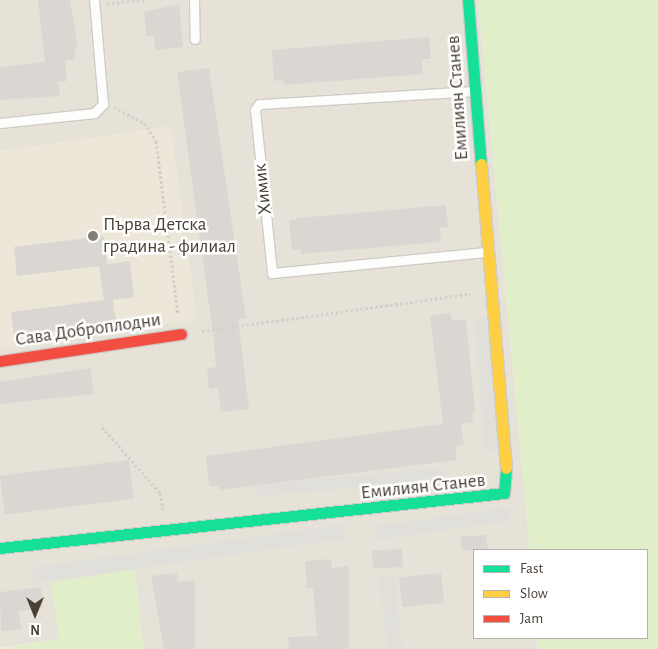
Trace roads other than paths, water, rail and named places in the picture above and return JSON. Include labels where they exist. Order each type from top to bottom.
[{"type":"street","name":"Емилиян Станев","points":[[0,548],[504,494],[507,482],[468,0]]},
{"type":"street","name":"Сава Доброплодни","points":[[0,361],[181,334]]},
{"type":"lane","points":[[194,0],[195,39]]},
{"type":"lane","points":[[0,123],[94,113],[103,104],[94,2]]},
{"type":"lane","name":"Химик","points":[[474,91],[259,104],[255,110],[272,273],[488,252]]},
{"type":"place","name":"Първа Детска градина - филиал","points":[[93,236]]}]
